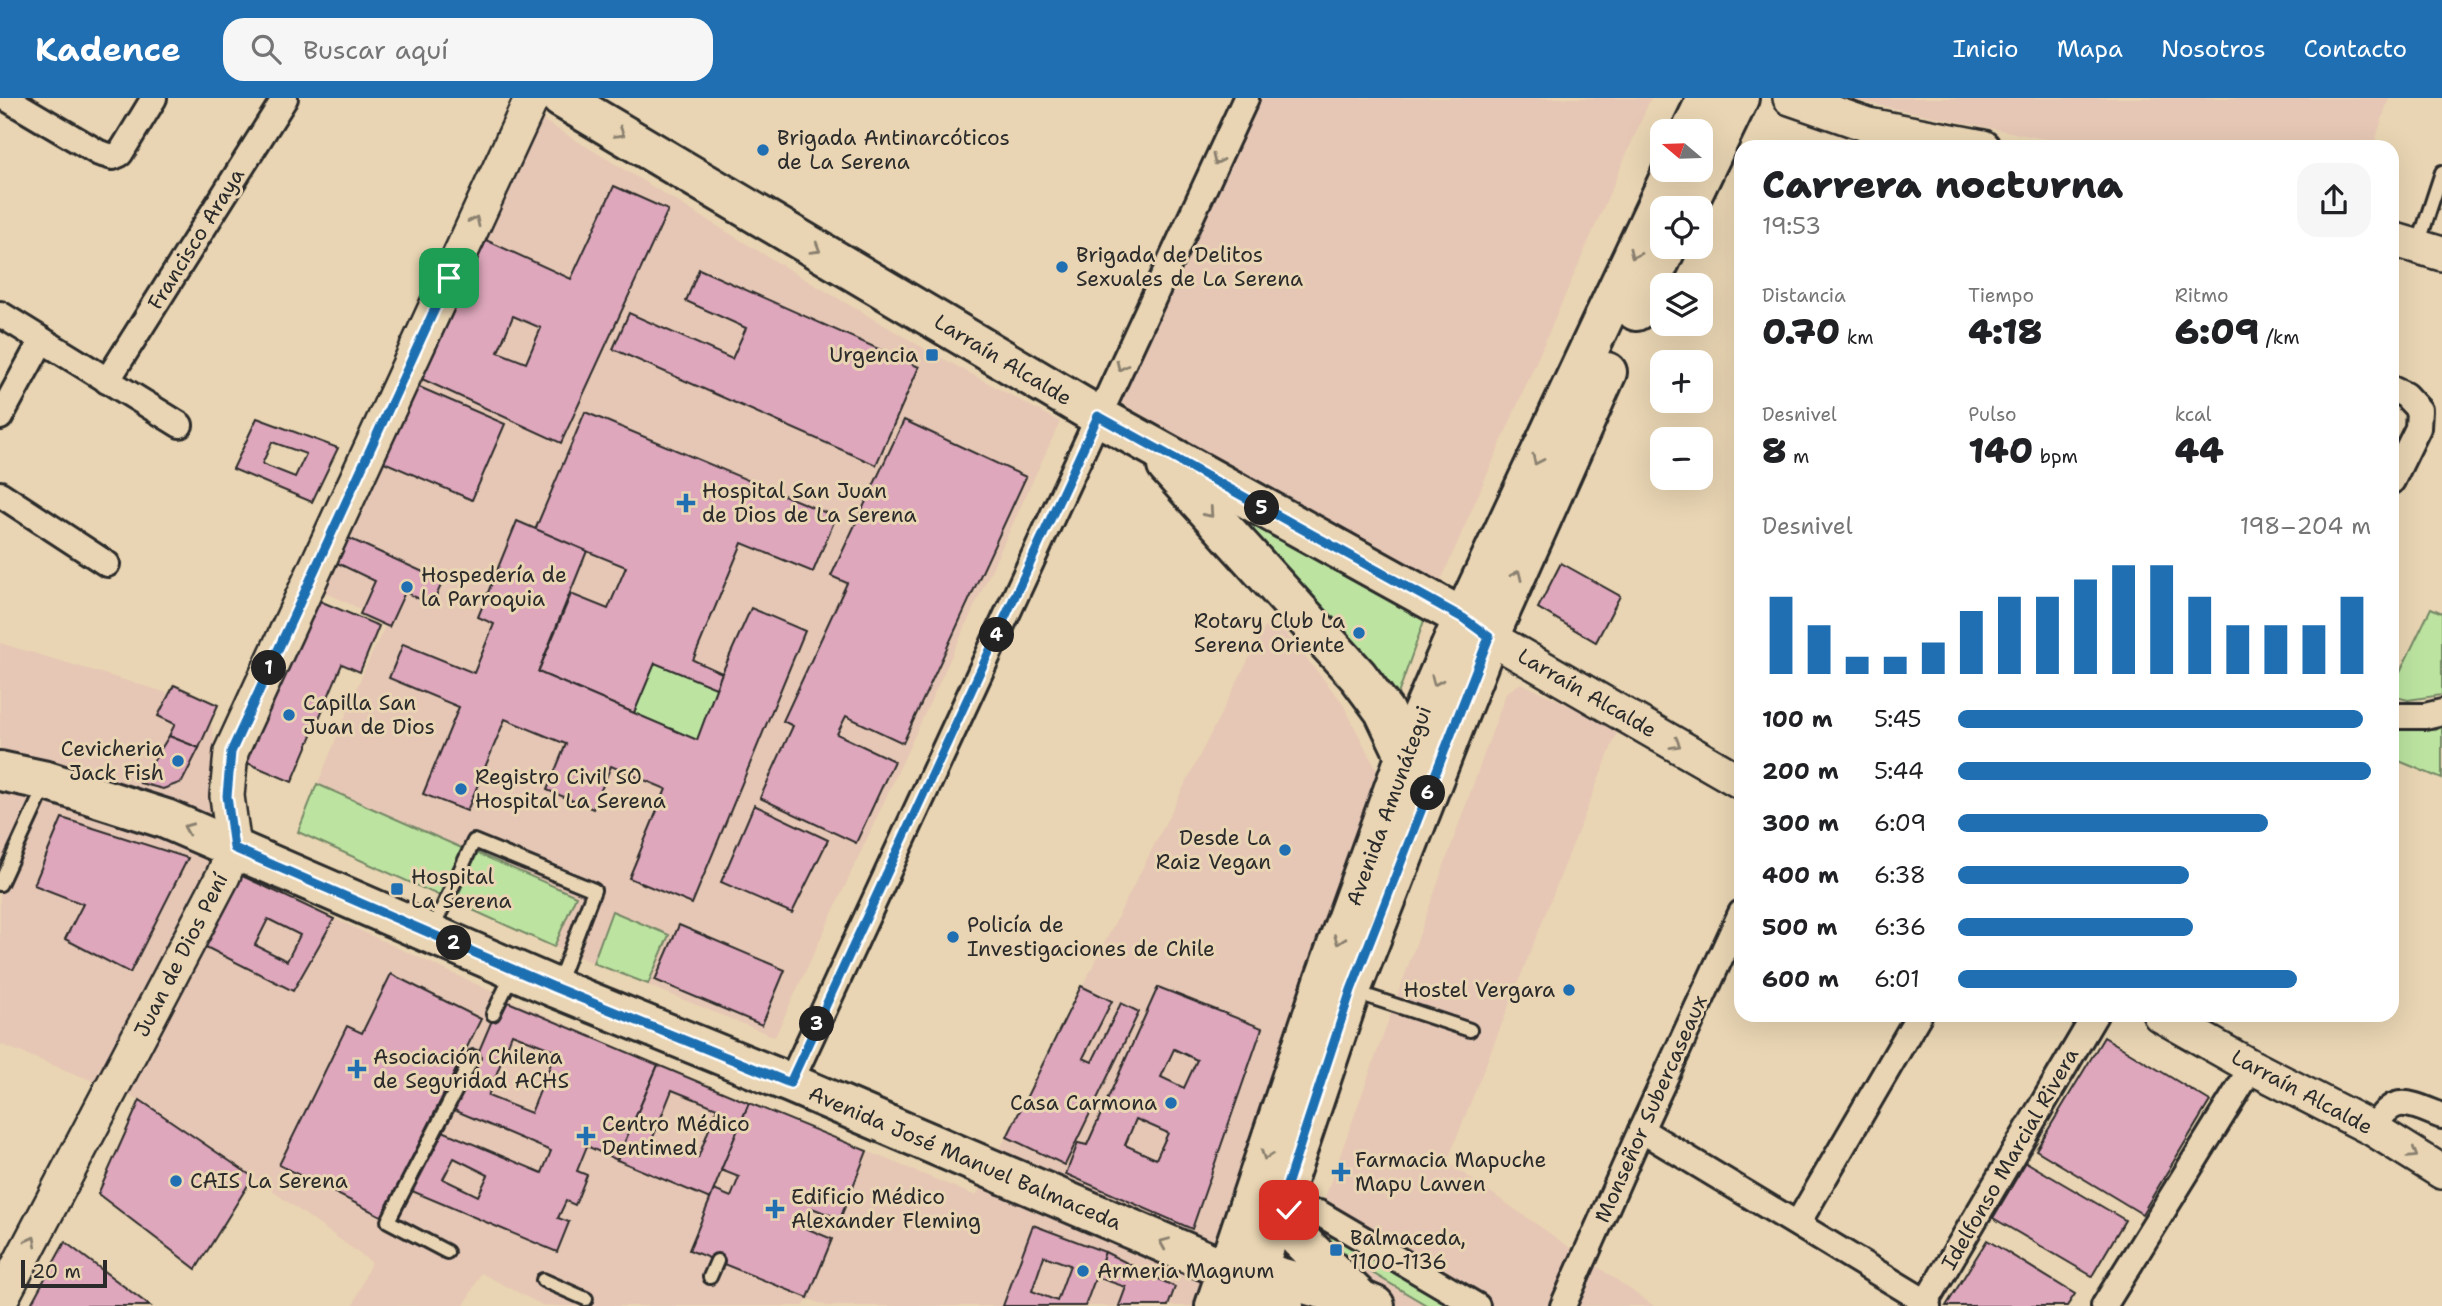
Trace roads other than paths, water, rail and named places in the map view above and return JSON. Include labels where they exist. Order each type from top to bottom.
[{"type":"main road","name":"Juan de Dios Pení","points":[[1,1304],[223,876],[234,848],[227,796],[231,752],[532,98]]},
{"type":"main road","name":"Larraín Alcalde","points":[[561,98],[1098,416],[1476,628],[1734,778]]},
{"type":"main road","points":[[1697,119],[1707,98]]},
{"type":"main road","points":[[1692,196],[1739,98]]},
{"type":"main road","points":[[1790,98],[1868,125],[1946,140]]},
{"type":"main road","name":"Avenida Amunátegui","points":[[1215,1306],[1253,1288],[1351,990],[1476,628],[1668,182]]},
{"type":"main road","name":"Avenida Amunátegui","points":[[1253,1288],[1320,994],[1405,755],[1476,628],[1661,259]]},
{"type":"main road","points":[[1147,444],[1358,676],[1384,711],[1405,755]]},
{"type":"main road","name":"Avenida José Manuel Balmaceda","points":[[0,771],[47,781],[166,819],[556,988],[660,1039],[791,1087],[1253,1288],[1368,1303]]},
{"type":"main road","name":"Larraín Alcalde","points":[[2172,1022],[2252,1067],[2373,1129],[2442,1172]]},
{"type":"main road","points":[[1287,1185],[1289,1210],[1299,1239],[1368,1303]]},
{"type":"street","points":[[6,98],[99,153],[113,157],[120,154],[153,98]]},
{"type":"street","name":"Francisco Araya","points":[[107,381],[285,98]]},
{"type":"street","points":[[791,1087],[1246,98]]},
{"type":"street","points":[[0,314],[180,425]]},
{"type":"street","points":[[0,417],[42,340]]},
{"type":"street","points":[[2399,392],[2419,410],[2418,428],[2399,467]]},
{"type":"street","points":[[0,494],[107,564]]},
{"type":"street","points":[[2399,716],[2425,716],[2442,712]]},
{"type":"street","name":"Monseñor Subercaseaux","points":[[1563,1306],[1734,927]]},
{"type":"street","points":[[1798,1223],[1915,1022]]},
{"type":"street","name":"Idelfonso Marcial Rivera","points":[[1927,1304],[2091,1022]]},
{"type":"street","points":[[2104,1306],[2252,1067]]},
{"type":"street","points":[[2373,1129],[2381,1114],[2391,1105],[2409,1103],[2442,1116]]},
{"type":"street","points":[[1641,1130],[1798,1223],[1927,1304]]},
{"type":"street","points":[[1320,1213],[1477,1306]]},
{"type":"lane","points":[[2417,246],[2442,172]]},
{"type":"lane","points":[[0,884],[47,781]]},
{"type":"lane","points":[[430,933],[474,841],[594,890],[556,988]]},
{"type":"lane","points":[[493,1014],[515,970]]},
{"type":"lane","points":[[1351,990],[1470,1030]]},
{"type":"lane","points":[[447,1252],[388,1222],[472,1057]]},
{"type":"lane","points":[[710,1277],[717,1261]]},
{"type":"lane","points":[[543,1280],[586,1299]]},
{"type":"place","name":"Brigada Antinarcóticos de La Serena","points":[[763,150]]},
{"type":"place","name":"Brigada de Delitos Sexuales de La Serena","points":[[1062,267]]},
{"type":"place","name":"Urgencia","points":[[932,355]]},
{"type":"place","name":"Hospital San Juan de Dios de La Serena","points":[[686,503]]},
{"type":"place","name":"Hospedería de la Parroquia","points":[[407,587]]},
{"type":"place","name":"Rotary Club La Serena Oriente","points":[[1359,633]]},
{"type":"place","name":"Capilla San Juan de Dios","points":[[289,715]]},
{"type":"place","name":"Cevicheria Jack Fish","points":[[178,761]]},
{"type":"place","name":"Registro Civil SO Hospital La Serena","points":[[461,789]]},
{"type":"place","name":"Desde La Raiz Vegan","points":[[1285,850]]},
{"type":"place","name":"Hospital La Serena","points":[[397,889]]},
{"type":"place","name":"Policía de Investigaciones de Chile","points":[[953,937]]},
{"type":"place","name":"Hostel Vergara","points":[[1569,990]]},
{"type":"place","name":"Asociación Chilena de Seguridad ACHS","points":[[357,1069]]},
{"type":"place","name":"Casa Carmona","points":[[1171,1103]]},
{"type":"place","name":"Centro Médico Dentimed","points":[[586,1136]]},
{"type":"place","name":"Farmacia Mapuche Mapu Lawen","points":[[1341,1172]]},
{"type":"place","name":"CAIS La Serena","points":[[176,1181]]},
{"type":"place","name":"Edificio Médico Alexander Fleming","points":[[775,1209]]},
{"type":"place","name":"Balmaceda, 1100-1136","points":[[1336,1250]]},
{"type":"place","name":"Armeria Magnum","points":[[1083,1271]]}]
